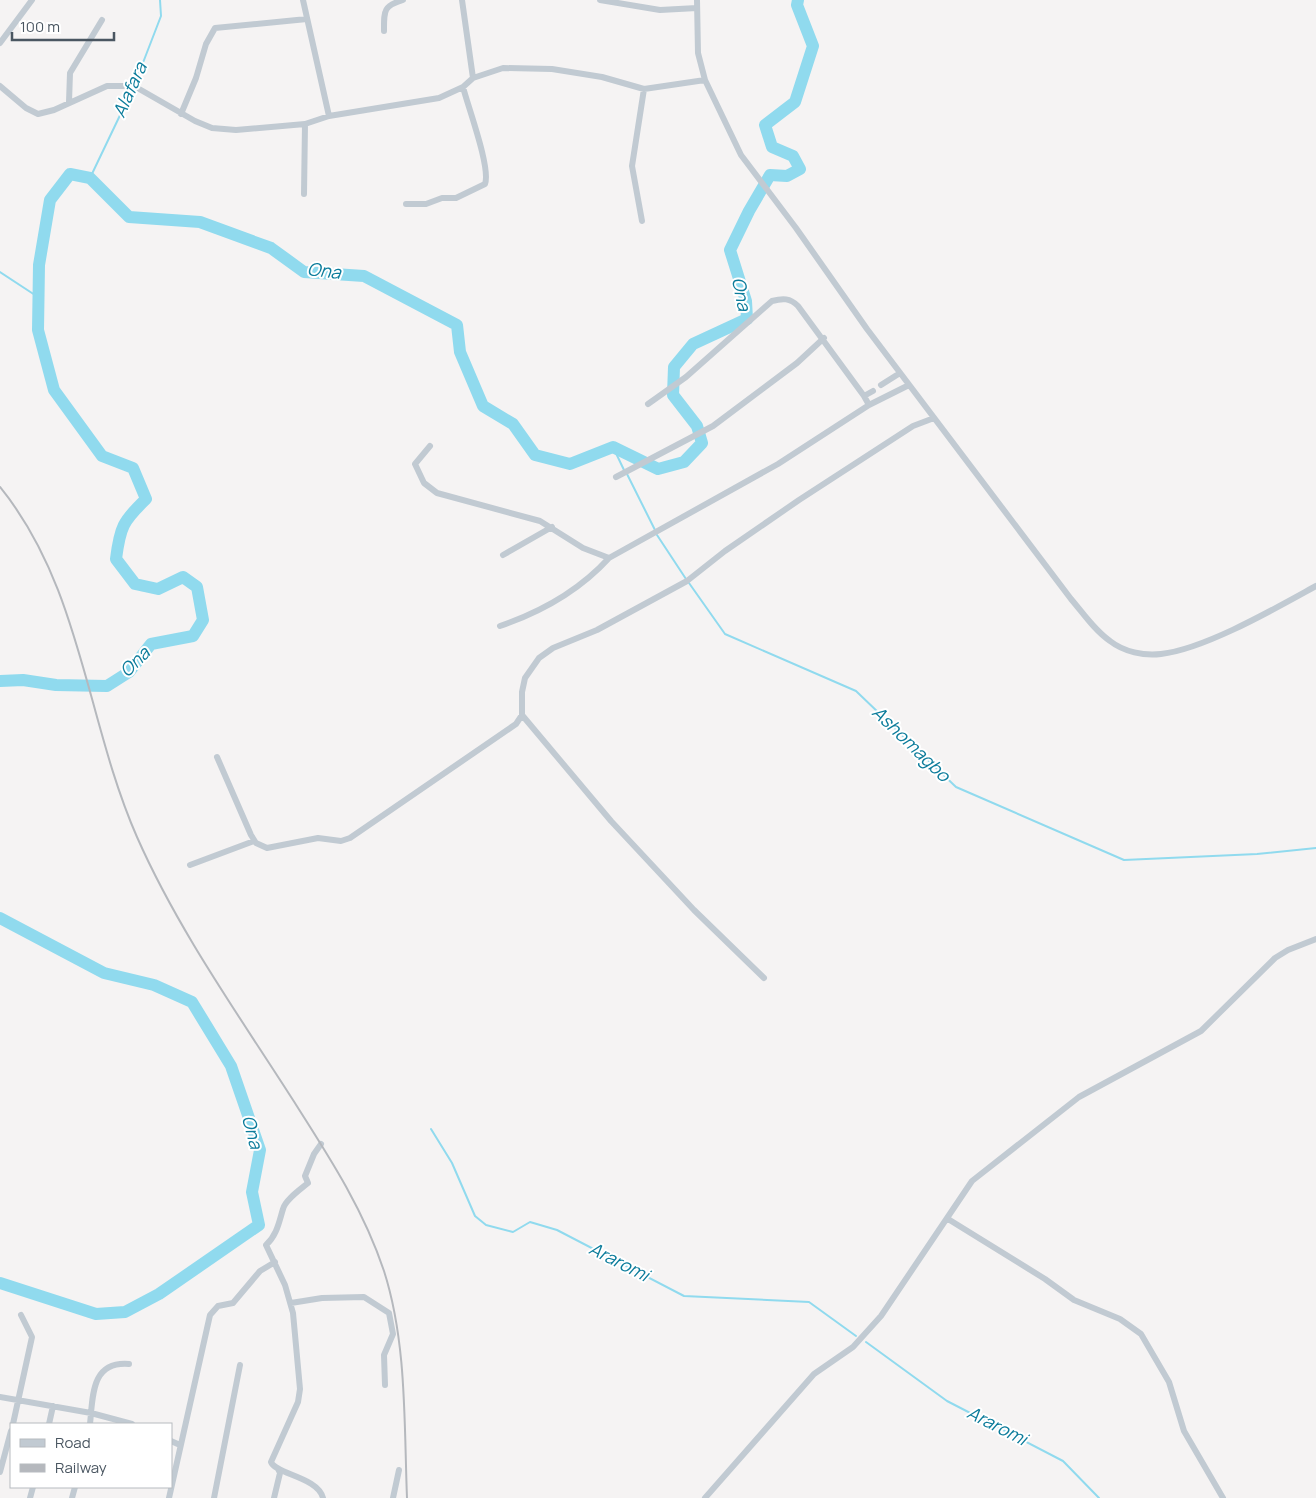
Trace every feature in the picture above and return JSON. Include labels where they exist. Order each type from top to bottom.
[{"type":"street","points":[[0,43],[32,0]]},
{"type":"street","points":[[303,0],[329,116]]},
{"type":"street","points":[[384,31],[385,10],[390,4],[403,0]]},
{"type":"street","points":[[462,0],[473,78]]},
{"type":"street","points":[[600,0],[660,10],[697,8]]},
{"type":"street","points":[[697,0],[698,53],[705,80],[732,142],[757,179],[909,385],[1078,608],[1100,632],[1120,647],[1152,654],[1180,650],[1242,624],[1316,586]]},
{"type":"street","points":[[69,102],[70,73],[102,20]]},
{"type":"street","points":[[181,114],[196,78],[206,44],[211,32],[215,28],[308,20]]},
{"type":"street","points":[[0,86],[26,108],[38,114],[46,113],[107,86],[134,86],[181,114],[212,128],[225,130],[305,124],[329,116],[439,98],[464,87],[473,78],[503,68],[532,67],[602,77],[644,89],[705,80]]},
{"type":"street","points":[[406,204],[426,204],[442,198],[456,198],[485,184],[487,179],[483,155],[464,87]]},
{"type":"street","points":[[642,221],[632,166],[644,89]]},
{"type":"street","points":[[304,194],[305,124]]},
{"type":"street","points":[[648,404],[686,377],[772,301],[786,299],[793,301],[824,338],[869,405]]},
{"type":"street","points":[[616,477],[713,426],[797,363],[824,338]]},
{"type":"street","points":[[882,385],[900,373]]},
{"type":"street","points":[[500,626],[542,610],[589,578],[609,558],[778,464],[869,405],[909,385]]},
{"type":"street","points":[[864,396],[873,391]]},
{"type":"street","points":[[217,757],[254,841],[267,848],[318,838],[341,841],[350,838],[516,724],[522,715],[522,692],[525,678],[539,658],[554,648],[596,630],[687,581],[731,546],[799,500],[912,426],[934,418]]},
{"type":"street","points":[[430,446],[415,464],[419,477],[429,489],[447,496],[540,521],[583,548],[609,558]]},
{"type":"street","points":[[503,555],[552,527]]},
{"type":"street","points":[[522,715],[611,821],[694,910],[764,978]]},
{"type":"street","points":[[190,864],[254,841]]},
{"type":"street","points":[[705,1498],[814,1374],[853,1347],[866,1334],[881,1316],[972,1181],[1060,1112],[1099,1086],[1201,1031],[1275,958],[1288,950],[1316,939]]},
{"type":"street","points":[[321,1144],[314,1154],[305,1176],[308,1183],[285,1206],[272,1239],[266,1244],[291,1303],[296,1324],[299,1395],[271,1462],[272,1466],[300,1477],[321,1493],[323,1498]]},
{"type":"street","points":[[948,1219],[1045,1279],[1074,1300],[1120,1319],[1141,1334],[1169,1382],[1184,1431],[1223,1498]]},
{"type":"street","points":[[172,1484],[210,1315],[218,1306],[234,1303],[260,1272],[275,1262]]},
{"type":"street","points":[[291,1303],[322,1298],[364,1297],[389,1313],[393,1334],[385,1349],[384,1385]]},
{"type":"street","points":[[13,1423],[20,1400],[32,1337],[21,1315]]},
{"type":"street","points":[[90,1423],[100,1373],[109,1366],[129,1364]]},
{"type":"street","points":[[214,1498],[240,1365]]},
{"type":"street","points":[[0,1398],[91,1413],[128,1423]]},
{"type":"street","points":[[49,1423],[53,1406]]},
{"type":"street","points":[[0,1472],[10,1435]]},
{"type":"street","points":[[172,1441],[180,1445]]},
{"type":"street","points":[[274,1498],[280,1473],[278,1469]]},
{"type":"street","points":[[393,1498],[398,1470]]},
{"type":"waterway","name":"Alafara","points":[[90,178],[134,86],[161,16],[160,0]]},
{"type":"waterway","name":"Ona","points":[[0,681],[23,680],[56,685],[107,686],[129,672],[151,644],[193,636],[203,620],[197,587],[183,577],[158,589],[135,584],[116,559],[119,539],[124,525],[132,513],[146,499],[133,468],[102,456],[54,390],[38,330],[39,265],[50,200],[70,174],[90,178],[129,217],[200,222],[271,248],[304,272],[364,276],[457,325],[460,352],[483,406],[513,424],[535,455],[570,464],[613,447],[658,469],[684,462],[702,443],[697,426],[673,395],[674,367],[693,344],[747,319],[746,301],[730,250],[749,211],[770,175],[787,176],[800,169],[793,156],[772,147],[765,125],[795,102],[813,46],[797,5],[798,0]]},
{"type":"waterway","points":[[0,272],[38,297]]},
{"type":"waterway","name":"Ashomagbo","points":[[613,447],[624,470]]},
{"type":"waterway","name":"Ashomagbo","points":[[627,474],[655,530]]},
{"type":"waterway","name":"Ashomagbo","points":[[657,535],[686,579]]},
{"type":"waterway","name":"Ashomagbo","points":[[689,583],[725,634],[856,691],[956,787],[1124,860],[1257,854],[1316,848]]},
{"type":"waterway","name":"Ona","points":[[0,918],[104,973],[154,985],[192,1002],[231,1066],[260,1150],[252,1192],[259,1225],[159,1294],[125,1312],[96,1314],[0,1283]]},
{"type":"waterway","name":"Araromi","points":[[431,1129],[452,1163],[475,1216],[486,1225],[513,1232],[530,1222],[557,1230],[684,1296],[809,1302],[856,1336]]},
{"type":"waterway","name":"Araromi","points":[[866,1342],[947,1401],[1063,1461],[1099,1498]]},
{"type":"railway","points":[[0,487],[27,526],[49,568],[80,656],[120,793],[153,871],[210,971],[332,1162],[366,1225],[384,1271],[397,1326],[403,1383],[407,1498]]}]
